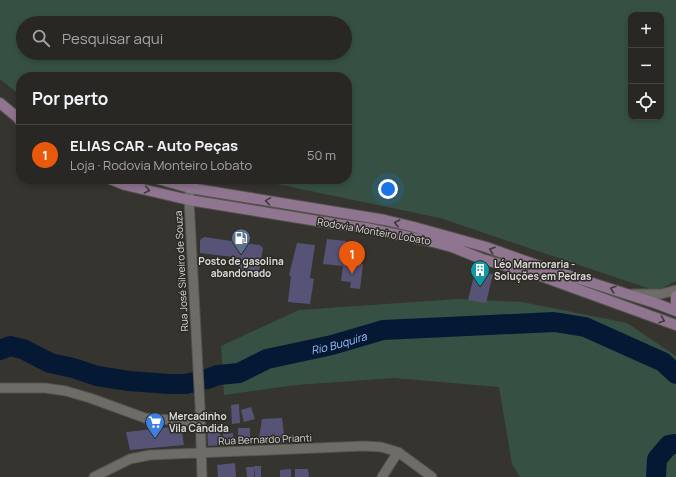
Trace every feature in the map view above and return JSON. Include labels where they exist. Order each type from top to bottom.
[{"type":"main road","points":[[0,103],[16,116]]},
{"type":"main road","name":"Rodovia Monteiro Lobato","points":[[122,184],[189,200],[366,228],[434,242],[490,262],[541,276],[676,325]]},
{"type":"main road","name":"Rodovia Monteiro Lobato","points":[[176,184],[190,188],[385,220],[414,227],[486,247],[676,311]]},
{"type":"main road","points":[[676,296],[676,304]]},
{"type":"main road","points":[[622,306],[643,308],[655,303]]},
{"type":"street","name":"Rua José Silveiro de Souza","points":[[190,188],[189,200],[200,422]]},
{"type":"street","points":[[629,294],[661,294],[676,291]]},
{"type":"street","points":[[655,303],[676,291]]},
{"type":"street","points":[[0,388],[45,388],[66,391],[145,418],[200,422],[202,477]]},
{"type":"street","name":"Rua Bernardo Prianti","points":[[94,477],[130,459],[150,455],[364,446],[381,447],[398,452],[432,477]]},
{"type":"street","points":[[382,477],[398,452]]},
{"type":"green space","points":[[0,0],[676,0],[676,281],[656,291],[440,218],[277,184],[352,184],[352,72],[16,72],[16,92],[0,79]]},
{"type":"green space","points":[[457,299],[522,302],[627,323],[676,356],[676,477],[520,477],[512,464],[499,387],[394,378],[296,385],[224,395],[221,346],[299,310]]},
{"type":"building","name":"Posto de gasolina abandonado","points":[[204,237],[260,245],[263,248],[258,276],[238,273],[241,258],[200,253],[200,240]]},
{"type":"building","points":[[327,239],[346,241],[345,249],[355,250],[354,263],[363,264],[360,289],[350,288],[351,282],[341,281],[343,266],[323,264]]},
{"type":"building","points":[[297,243],[315,245],[310,278],[314,279],[310,304],[288,302],[291,276],[289,275]]},
{"type":"building","name":"Léo Marmoraria - Soluções em Pedras","points":[[475,272],[493,274],[486,303],[468,300]]},
{"type":"building","points":[[239,404],[240,423],[232,424],[231,405]]},
{"type":"building","points":[[251,407],[255,419],[244,422],[241,410]]},
{"type":"building","points":[[205,412],[214,412],[215,420],[206,421]]},
{"type":"building","points":[[282,418],[285,443],[258,444],[262,419]]},
{"type":"building","points":[[220,424],[221,445],[208,446],[207,425]]},
{"type":"building","name":"Mercadinho Vila Cândida","points":[[181,426],[184,445],[130,450],[126,432]]},
{"type":"building","points":[[238,428],[250,428],[250,443],[238,443]]},
{"type":"building","points":[[233,433],[233,444],[223,445],[223,434]]},
{"type":"building","points":[[235,463],[236,477],[218,477],[217,465]]},
{"type":"building","points":[[254,466],[261,466],[261,477],[255,477]]},
{"type":"building","points":[[246,467],[254,467],[254,477],[247,477]]},
{"type":"building","points":[[291,469],[291,477],[280,477],[280,470]]},
{"type":"building","points":[[295,469],[308,469],[309,477],[295,477]]},
{"type":"waterway","name":"Rio Buquira","points":[[0,350],[10,346],[23,349],[50,363],[73,368],[97,376],[129,381],[186,384],[218,375],[239,373],[267,359],[332,345],[383,330],[554,322],[585,327],[663,362],[676,374]]},
{"type":"waterway","name":"Rio Buquira","points":[[656,477],[657,459],[669,445],[676,444]]},
{"type":"place","name":"Posto de gasolina abandonado","points":[[241,255]]},
{"type":"place","name":"ELIAS CAR - Auto Peças","points":[[352,274]]},
{"type":"place","name":"Léo Marmoraria - Soluções em Pedras","points":[[480,287]]},
{"type":"place","name":"Mercadinho Vila Cândida","points":[[155,439]]}]
